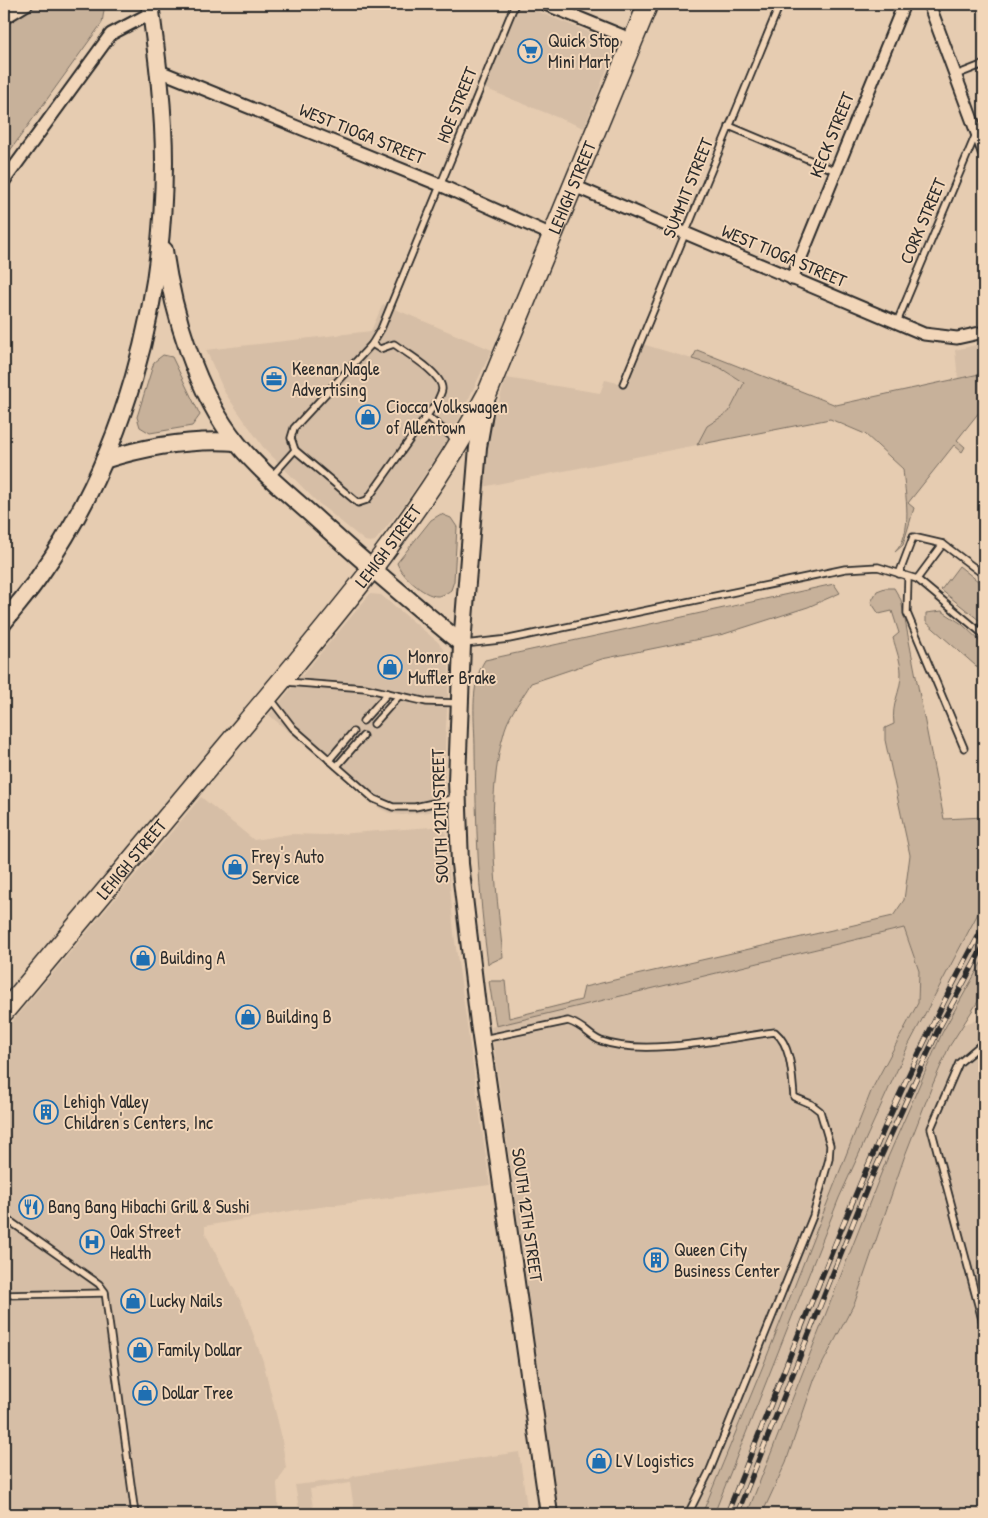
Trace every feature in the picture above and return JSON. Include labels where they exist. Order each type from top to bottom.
[{"type":"main road","name":"LEHIGH STREET","points":[[4,1012],[373,570],[435,484],[460,444],[487,394],[648,4]]},
{"type":"street","points":[[4,18],[27,4]]},
{"type":"street","points":[[545,4],[633,40]]},
{"type":"street","name":"KECK STREET","points":[[792,279],[904,4]]},
{"type":"street","points":[[929,4],[984,152]]},
{"type":"street","points":[[4,181],[110,34],[151,9],[164,162],[161,228],[153,293],[141,349],[104,460],[77,515],[54,556],[4,622]]},
{"type":"street","name":"WEST TIOGA STREET","points":[[157,70],[552,234]]},
{"type":"street","name":"WEST TIOGA STREET","points":[[574,186],[897,322],[942,338],[957,338],[984,332]]},
{"type":"street","points":[[161,228],[166,262],[182,330],[197,372],[209,398],[236,442],[270,478],[373,570],[462,644]]},
{"type":"street","name":"SOUTH 12TH STREET","points":[[487,394],[478,447],[462,644],[457,798],[464,905],[549,1514]]},
{"type":"street","points":[[104,460],[134,450],[172,443],[210,440],[236,442]]},
{"type":"lane","name":"HOE STREET","points":[[295,450],[290,438],[294,428],[372,344],[380,329],[515,4]]},
{"type":"lane","name":"SUMMIT STREET","points":[[623,384],[780,4]]},
{"type":"lane","points":[[956,75],[984,64]]},
{"type":"lane","points":[[729,126],[836,170]]},
{"type":"lane","name":"CORK STREET","points":[[897,322],[977,132]]},
{"type":"lane","points":[[270,478],[295,450],[358,503],[367,500],[438,400],[442,389],[430,370],[394,344],[380,349],[372,344]]},
{"type":"lane","points":[[426,416],[460,444]]},
{"type":"lane","points":[[899,574],[913,537],[943,544],[984,576]]},
{"type":"lane","points":[[917,579],[943,544]]},
{"type":"lane","points":[[462,644],[510,639],[845,569],[878,567],[917,579],[984,635]]},
{"type":"lane","points":[[908,577],[907,613],[964,748]]},
{"type":"lane","points":[[280,682],[365,688],[426,702],[459,703]]},
{"type":"lane","points":[[363,721],[388,693]]},
{"type":"lane","points":[[268,696],[294,728],[374,799],[393,807],[415,807],[457,798]]},
{"type":"lane","points":[[374,724],[399,696]]},
{"type":"lane","points":[[329,760],[353,732]]},
{"type":"lane","points":[[337,766],[363,736]]},
{"type":"lane","points":[[482,1039],[568,1021],[580,1024],[600,1040],[645,1049],[775,1032],[781,1037],[788,1054],[794,1097],[811,1104],[820,1111],[824,1118],[830,1145],[812,1216],[710,1470],[688,1514]]},
{"type":"lane","points":[[984,1042],[959,1063],[932,1128],[984,1328]]},
{"type":"lane","points":[[4,1217],[99,1284],[104,1293],[136,1514]]},
{"type":"lane","points":[[4,1296],[104,1293]]},
{"type":"shaded area","points":[[4,4],[105,4],[102,23],[4,159]]},
{"type":"shaded area","points":[[522,5],[613,42],[616,46],[584,128],[484,88],[517,8]]},
{"type":"shaded area","points":[[383,304],[492,350],[459,419],[438,455],[402,508],[375,541],[370,542],[365,541],[317,502],[263,447],[225,393],[206,350],[371,331]]},
{"type":"shaded area","points":[[984,343],[984,373],[958,379],[955,350]]},
{"type":"shaded area","points":[[642,344],[719,367],[744,383],[729,412],[707,426],[697,445],[482,487],[491,426],[506,378],[600,393],[605,380],[626,385]]},
{"type":"shaded area","points":[[697,350],[836,405],[984,373],[984,406],[957,440],[965,447],[962,452],[954,445],[908,503],[914,508],[903,545],[895,552],[905,535],[907,513],[903,469],[865,434],[830,419],[697,445],[707,426],[729,412],[744,383],[719,367],[692,359]]},
{"type":"shaded area","points":[[163,355],[172,357],[200,415],[192,426],[150,433],[140,427],[137,417],[154,362]]},
{"type":"shaded area","points":[[441,514],[451,518],[457,527],[454,581],[451,590],[437,596],[420,589],[403,573],[397,563],[431,520]]},
{"type":"shaded area","points":[[959,566],[983,585],[984,624],[941,590]]},
{"type":"shaded area","points":[[834,584],[840,593],[808,607],[724,634],[602,659],[531,683],[507,723],[499,756],[493,813],[497,901],[503,957],[488,964],[478,857],[474,715],[477,681],[485,660]]},
{"type":"shaded area","points":[[885,588],[894,588],[901,600],[944,819],[984,817],[984,902],[908,1046],[839,1198],[714,1514],[702,1514],[765,1361],[872,1089],[918,1003],[919,971],[904,928],[496,1026],[489,981],[505,981],[509,1018],[581,1000],[584,987],[893,916],[904,900],[910,855],[885,740],[885,728],[894,724],[893,716],[901,680],[900,664],[893,638],[899,633],[892,611],[879,614],[871,602],[877,591]]},
{"type":"shaded area","points":[[370,594],[381,595],[438,642],[445,652],[449,663],[445,743],[445,810],[402,815],[389,813],[379,808],[269,715]]},
{"type":"shaded area","points":[[942,611],[962,624],[984,645],[984,673],[926,622],[926,613]]},
{"type":"shaded area","points":[[201,797],[254,840],[290,834],[325,835],[445,826],[454,934],[490,1185],[297,1210],[205,1226],[205,1233],[243,1306],[263,1361],[281,1434],[286,1468],[277,1483],[279,1514],[4,1514],[4,1031]]},
{"type":"shaded area","points":[[984,902],[984,958],[942,1033],[882,1171],[747,1514],[714,1514],[839,1198],[908,1046]]},
{"type":"shaded area","points":[[904,928],[919,971],[918,1003],[872,1089],[765,1361],[702,1514],[559,1514],[491,1027]]},
{"type":"shaded area","points":[[984,958],[984,992],[949,1047],[932,1086],[904,1158],[855,1302],[815,1378],[786,1462],[762,1514],[747,1514],[882,1171],[942,1033]]},
{"type":"shaded area","points":[[984,1018],[984,1514],[762,1514],[786,1462],[815,1378],[855,1302],[904,1158],[949,1047],[964,1024]]},
{"type":"shaded area","points":[[519,1452],[528,1514],[355,1514],[350,1483],[310,1489],[314,1514],[300,1514],[295,1485],[349,1479],[354,1476]]},
{"type":"railway","points":[[727,1514],[846,1216],[878,1142],[946,997],[984,926]]},
{"type":"railway","points":[[737,1514],[869,1183],[939,1028],[984,945]]},
{"type":"place","name":"Quick Stop Mini Mart","points":[[530,51]]},
{"type":"place","name":"Keenan Nagle Advertising","points":[[274,379]]},
{"type":"place","name":"Ciocca Volkswagen of Allentown","points":[[368,417]]},
{"type":"place","name":"Monro Muffler Brake","points":[[390,667]]},
{"type":"place","name":"Frey's Auto Service","points":[[235,867]]},
{"type":"place","name":"Building A","points":[[143,958]]},
{"type":"place","name":"Building B","points":[[248,1017]]},
{"type":"place","name":"Lehigh Valley Children's Centers, Inc","points":[[46,1112]]},
{"type":"place","name":"Bang Bang Hibachi Grill & Sushi","points":[[31,1207]]},
{"type":"place","name":"Oak Street Health","points":[[92,1242]]},
{"type":"place","name":"Queen City Business Center","points":[[656,1260]]},
{"type":"place","name":"Lucky Nails","points":[[133,1301]]},
{"type":"place","name":"Family Dollar","points":[[140,1350]]},
{"type":"place","name":"Dollar Tree","points":[[145,1393]]},
{"type":"place","name":"LV Logistics","points":[[599,1461]]}]
